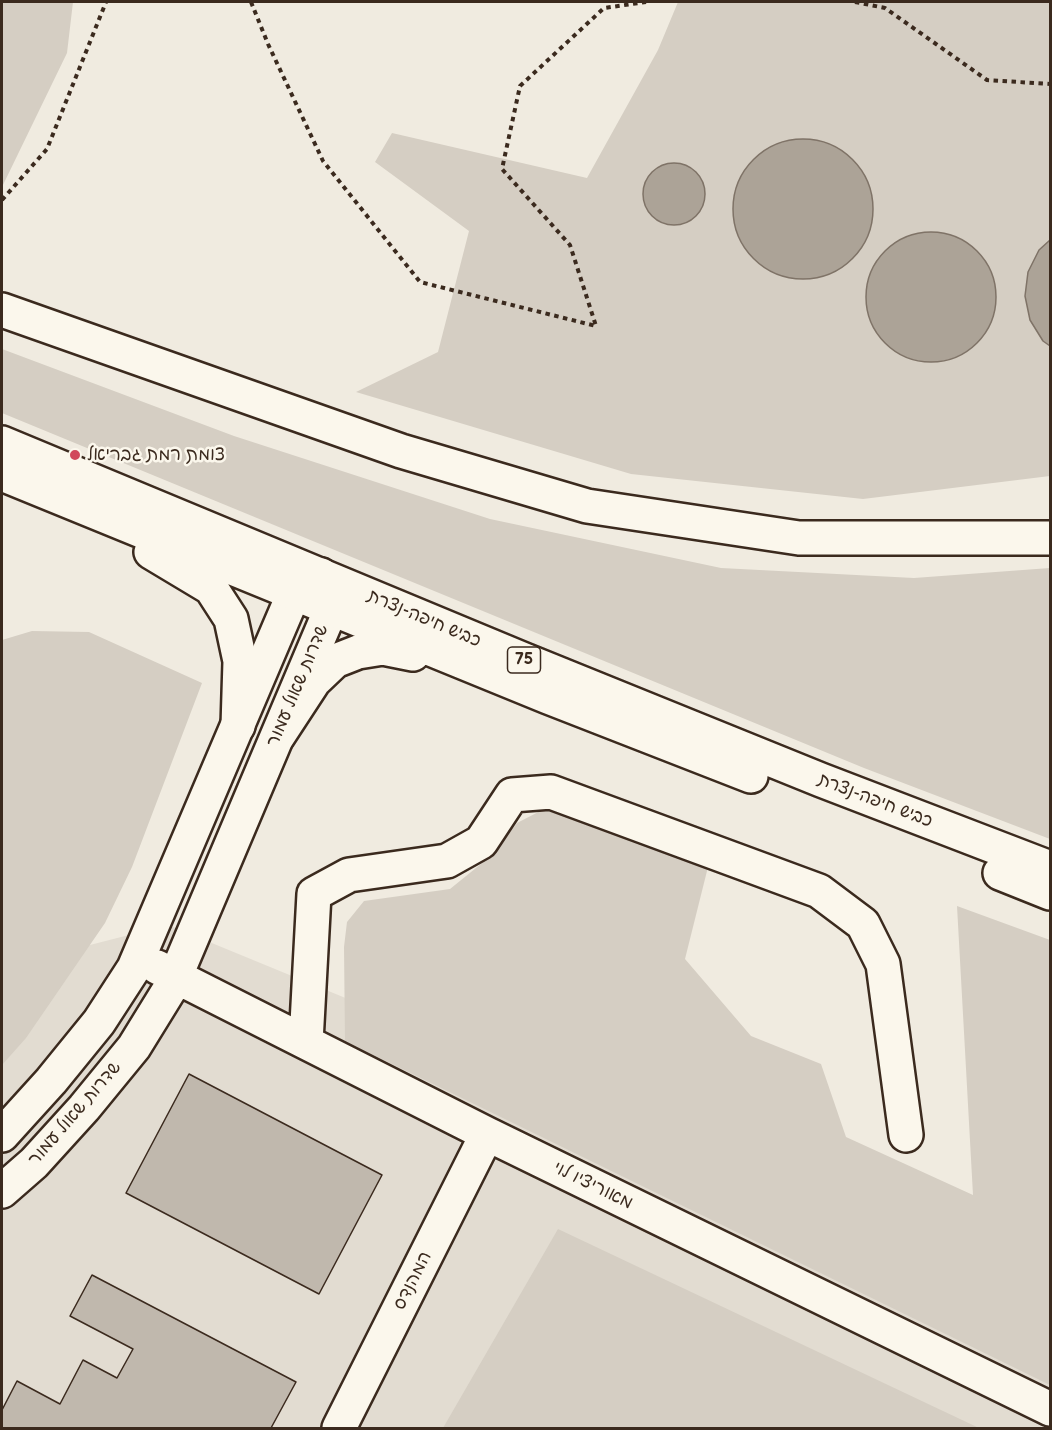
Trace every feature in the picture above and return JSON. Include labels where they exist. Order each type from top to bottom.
[{"type":"main road","points":[[2,310],[401,451],[588,506],[799,538],[1050,538]]},
{"type":"main road","name":"כביש חיפה-נצרת","points":[[2,443],[433,623],[821,780],[1050,868]]},
{"type":"main road","name":"כביש חיפה-נצרת","points":[[2,474],[477,668],[1050,893]]},
{"type":"main road","points":[[56,496],[211,588],[231,619],[240,661],[238,726]]},
{"type":"main road","points":[[2,1135],[51,1081],[99,1022],[138,958],[294,593],[321,575]]},
{"type":"main road","name":"שדרות שאול עמור","points":[[2,1191],[34,1163],[134,1047],[171,987],[331,609],[321,575]]},
{"type":"main road","points":[[278,736],[314,681],[335,661],[358,652],[383,648],[477,668]]},
{"type":"main road","points":[[306,1042],[314,894],[348,875],[447,861],[481,842],[512,795],[552,792],[819,891],[862,924],[883,964],[906,1135]]},
{"type":"main road","name":"מאוריציו לוי","points":[[138,958],[487,1134],[1050,1409]]},
{"type":"main road","name":"המהנדס","points":[[339,1428],[487,1134]]},
{"type":"path","points":[[2,200],[47,149],[106,2]]},
{"type":"path","points":[[251,2],[322,162],[420,282],[596,326],[570,245],[501,169],[520,86],[604,8],[646,2]]},
{"type":"path","points":[[855,2],[885,8],[987,80],[1050,84]]},
{"type":"shaded area","points":[[2,2],[73,2],[67,53],[2,187]]},
{"type":"shaded area","points":[[678,2],[1050,2],[1050,476],[863,499],[631,474],[356,392],[438,352],[469,231],[375,162],[392,133],[587,178],[658,50]]},
{"type":"shaded area","points":[[803,139],[830,145],[842,151],[852,160],[861,170],[867,182],[873,209],[867,236],[861,248],[852,258],[842,267],[830,273],[803,279],[776,273],[764,267],[754,258],[745,248],[739,236],[733,209],[739,182],[745,170],[754,160],[764,151],[776,145]]},
{"type":"shaded area","points":[[668,163],[680,163],[696,172],[703,182],[705,194],[703,206],[696,216],[680,225],[668,225],[657,220],[648,211],[643,200],[643,188],[648,177],[657,168]]},
{"type":"shaded area","points":[[931,232],[956,237],[977,251],[991,272],[996,297],[991,322],[977,343],[956,357],[931,362],[906,357],[885,343],[871,322],[866,297],[871,272],[885,251],[906,237]]},
{"type":"shaded area","points":[[1050,240],[1050,346],[1043,341],[1030,320],[1025,296],[1028,272],[1039,250]]},
{"type":"shaded area","points":[[2,349],[234,436],[490,519],[721,568],[914,578],[1050,568],[1050,839],[864,768],[2,413]]},
{"type":"shaded area","points":[[32,631],[89,632],[202,683],[132,867],[105,923],[26,1038],[2,1065],[2,640]]},
{"type":"shaded area","points":[[550,806],[708,867],[685,959],[751,1036],[821,1064],[846,1137],[973,1195],[957,906],[1050,940],[1050,1385],[345,1041],[344,947],[347,922],[364,901],[450,889],[492,855],[517,823]]},
{"type":"shaded area","points":[[168,925],[433,1034],[1050,1342],[1050,1428],[2,1428],[2,969]]},
{"type":"shaded area","points":[[558,1229],[979,1428],[443,1428]]},
{"type":"building","points":[[189,1074],[382,1175],[319,1294],[126,1193]]},
{"type":"building","points":[[92,1275],[296,1382],[271,1428],[2,1428],[2,1410],[17,1381],[60,1404],[83,1360],[117,1378],[133,1349],[70,1316]]},
{"type":"place","name":"צומת רמת גבריאל","points":[[75,455]]}]
